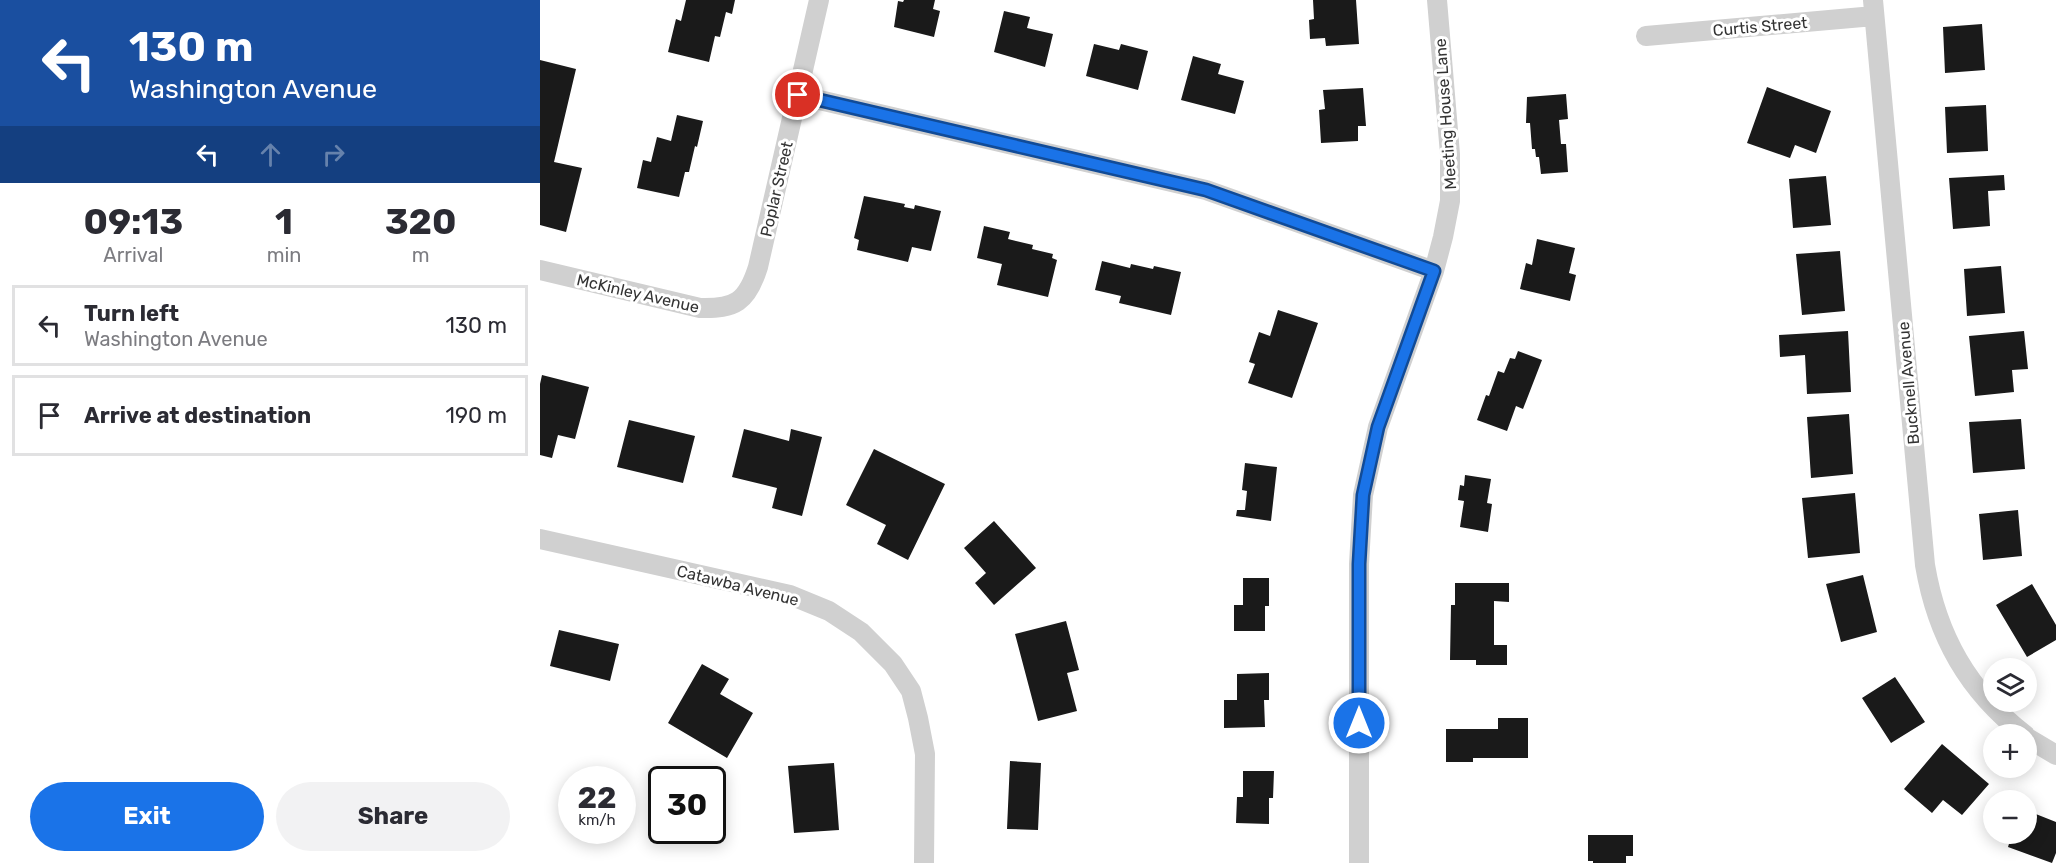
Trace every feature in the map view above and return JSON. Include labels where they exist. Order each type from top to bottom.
[{"type":"street","name":"Poplar Street","points":[[737,303],[747,294],[758,267],[819,0]]},
{"type":"street","name":"Meeting House Lane","points":[[1359,863],[1359,564],[1363,495],[1378,427],[1434,271],[1450,201],[1451,170],[1437,0]]},
{"type":"street","name":"Curtis Street","points":[[1646,36],[1874,8]]},
{"type":"street","name":"Bucknell Avenue","points":[[1874,8],[1925,566],[1929,589],[1945,639],[1958,662],[1993,707],[2012,724]]},
{"type":"street","points":[[798,95],[1206,190],[1434,271]]},
{"type":"street","name":"McKinley Avenue","points":[[540,270],[700,308],[720,309],[737,303]]},
{"type":"street","name":"Catawba Avenue","points":[[540,539],[790,595],[829,611],[861,632],[893,664],[910,692],[918,718],[925,754],[924,863]]},
{"type":"street","name":"Bucknell Avenue","points":[[2037,743],[2056,755]]},
{"type":"building","points":[[686,0],[735,0],[732,14],[726,12],[720,37],[715,36],[709,62],[668,52],[676,19],[681,21]]},
{"type":"building","points":[[904,0],[935,0],[933,9],[940,11],[934,37],[894,27],[898,1],[903,2]]},
{"type":"building","points":[[1313,0],[1356,0],[1359,44],[1326,46],[1325,38],[1310,39],[1309,20],[1314,19]]},
{"type":"building","points":[[1004,11],[1030,17],[1027,28],[1053,34],[1045,67],[994,52]]},
{"type":"building","points":[[1982,24],[1985,70],[1945,73],[1943,27]]},
{"type":"building","points":[[1094,44],[1119,50],[1121,44],[1148,51],[1138,90],[1086,76]]},
{"type":"building","points":[[1193,56],[1221,64],[1218,74],[1244,81],[1235,114],[1181,100]]},
{"type":"building","points":[[540,60],[576,69],[554,162],[582,168],[566,232],[540,225]]},
{"type":"building","points":[[1767,87],[1831,111],[1816,153],[1795,145],[1790,158],[1747,143]]},
{"type":"building","points":[[1363,88],[1366,126],[1358,126],[1358,141],[1321,143],[1319,110],[1325,109],[1323,90]]},
{"type":"building","points":[[1566,94],[1568,119],[1559,120],[1561,144],[1566,144],[1568,172],[1541,174],[1539,157],[1536,157],[1535,149],[1532,149],[1530,123],[1526,123],[1527,97]]},
{"type":"building","points":[[1986,105],[1988,151],[1947,153],[1945,107]]},
{"type":"building","points":[[677,115],[703,121],[697,147],[695,146],[689,172],[685,172],[679,197],[637,188],[643,160],[651,162],[657,137],[671,141]]},
{"type":"building","points":[[2004,175],[2005,190],[1988,191],[1990,226],[1953,229],[1949,178]]},
{"type":"building","points":[[1826,176],[1831,225],[1793,228],[1789,179]]},
{"type":"building","points":[[864,196],[905,204],[904,207],[914,209],[915,205],[941,211],[931,251],[912,247],[908,262],[857,250],[859,240],[854,238]]},
{"type":"building","points":[[984,226],[1010,232],[1008,239],[1033,245],[1032,249],[1053,254],[1052,258],[1057,260],[1048,297],[997,285],[1002,264],[977,258]]},
{"type":"building","points":[[1537,239],[1575,248],[1569,273],[1576,275],[1570,301],[1520,289],[1526,263],[1532,265]]},
{"type":"building","points":[[1840,251],[1845,311],[1802,315],[1796,254]]},
{"type":"building","points":[[1102,261],[1130,268],[1131,264],[1181,272],[1171,315],[1119,303],[1121,296],[1095,290]]},
{"type":"building","points":[[2001,266],[2005,313],[1967,316],[1964,269]]},
{"type":"building","points":[[1278,310],[1318,323],[1292,398],[1248,383],[1255,364],[1249,362],[1259,332],[1270,336]]},
{"type":"building","points":[[1848,331],[1851,392],[1807,394],[1805,355],[1780,357],[1779,335]]},
{"type":"building","points":[[2024,331],[2028,369],[2012,370],[2014,392],[1975,396],[1969,336]]},
{"type":"building","points":[[1518,351],[1542,360],[1523,409],[1516,406],[1507,431],[1477,420],[1498,371],[1504,373],[1510,358],[1515,359]]},
{"type":"building","points":[[542,375],[589,387],[575,439],[558,435],[552,458],[540,455]]},
{"type":"building","points":[[1849,414],[1853,474],[1811,478],[1807,417]]},
{"type":"building","points":[[2021,419],[2025,469],[1973,473],[1969,422]]},
{"type":"building","points":[[629,420],[695,436],[683,483],[617,467]]},
{"type":"building","points":[[744,429],[789,441],[791,429],[822,437],[802,516],[772,508],[777,488],[732,477]]},
{"type":"building","points":[[874,449],[945,484],[908,560],[877,544],[886,525],[846,505]]},
{"type":"building","points":[[1245,463],[1277,467],[1271,521],[1236,516],[1237,510],[1245,510],[1247,491],[1242,490]]},
{"type":"building","points":[[1465,475],[1491,479],[1487,503],[1492,504],[1488,532],[1460,527],[1464,501],[1458,500],[1460,485],[1464,486]]},
{"type":"building","points":[[1855,493],[1860,553],[1808,558],[1802,498]]},
{"type":"building","points":[[2018,510],[2022,556],[1983,560],[1979,514]]},
{"type":"building","points":[[994,521],[1036,568],[994,605],[975,583],[986,573],[964,548]]},
{"type":"building","points":[[1863,575],[1877,632],[1841,642],[1826,584]]},
{"type":"building","points":[[1243,578],[1269,578],[1269,606],[1265,606],[1265,631],[1234,631],[1234,605],[1243,605]]},
{"type":"building","points":[[1455,583],[1509,583],[1509,602],[1494,601],[1494,645],[1507,645],[1507,665],[1476,665],[1476,660],[1450,660],[1451,605],[1455,605]]},
{"type":"building","points":[[2032,584],[2056,625],[2056,640],[2027,657],[1996,605]]},
{"type":"building","points":[[1066,621],[1079,670],[1067,673],[1077,711],[1038,721],[1015,634]]},
{"type":"building","points":[[559,630],[619,644],[610,681],[550,666]]},
{"type":"building","points":[[702,664],[729,679],[720,694],[753,713],[727,758],[668,723]]},
{"type":"building","points":[[1269,673],[1269,700],[1264,700],[1265,727],[1224,728],[1224,700],[1237,700],[1237,674]]},
{"type":"building","points":[[1895,677],[1925,722],[1891,743],[1862,698]]},
{"type":"building","points":[[1498,718],[1528,718],[1528,758],[1473,758],[1473,762],[1446,762],[1446,729],[1498,729]]},
{"type":"building","points":[[1942,744],[1989,784],[1962,815],[1943,800],[1932,813],[1904,789]]},
{"type":"building","points":[[1010,761],[1041,763],[1038,830],[1007,829]]},
{"type":"building","points":[[834,763],[839,830],[794,833],[788,766]]},
{"type":"building","points":[[1243,771],[1274,771],[1273,798],[1269,798],[1269,824],[1236,823],[1237,797],[1243,797]]},
{"type":"building","points":[[2037,814],[2056,822],[2056,853],[2052,863],[2008,847],[2009,844],[2037,844]]},
{"type":"building","points":[[1588,835],[1633,835],[1633,856],[1626,856],[1626,863],[1588,861]]},
{"type":"route","points":[[798,95],[1206,190],[1434,271],[1378,427],[1363,495],[1359,564],[1359,723]]}]
